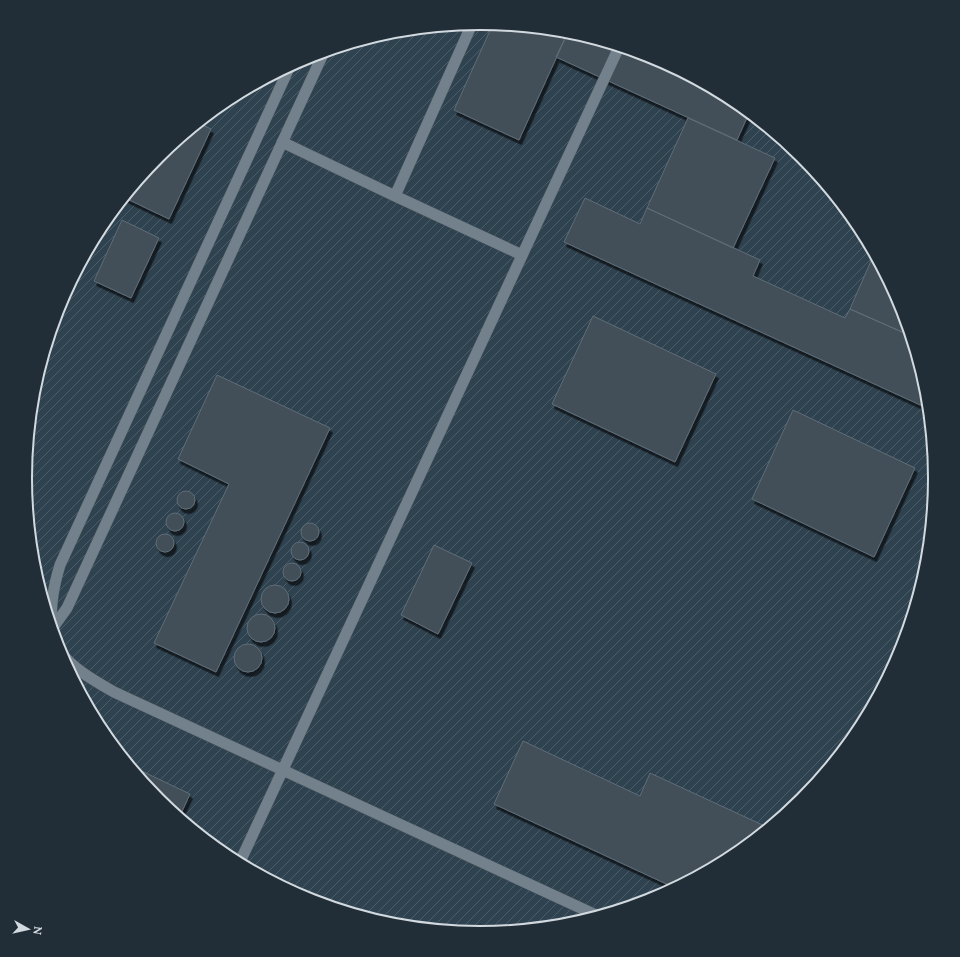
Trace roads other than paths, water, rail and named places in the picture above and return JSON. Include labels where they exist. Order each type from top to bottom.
[{"type":"lane","points":[[395,196],[469,30]]},
{"type":"lane","points":[[242,858],[617,52]]},
{"type":"lane","points":[[55,623],[66,608],[320,60]]},
{"type":"lane","points":[[51,610],[54,585],[60,565],[286,74]]},
{"type":"lane","points":[[282,142],[522,255]]},
{"type":"lane","points":[[73,665],[84,675],[114,692],[591,913]]}]
